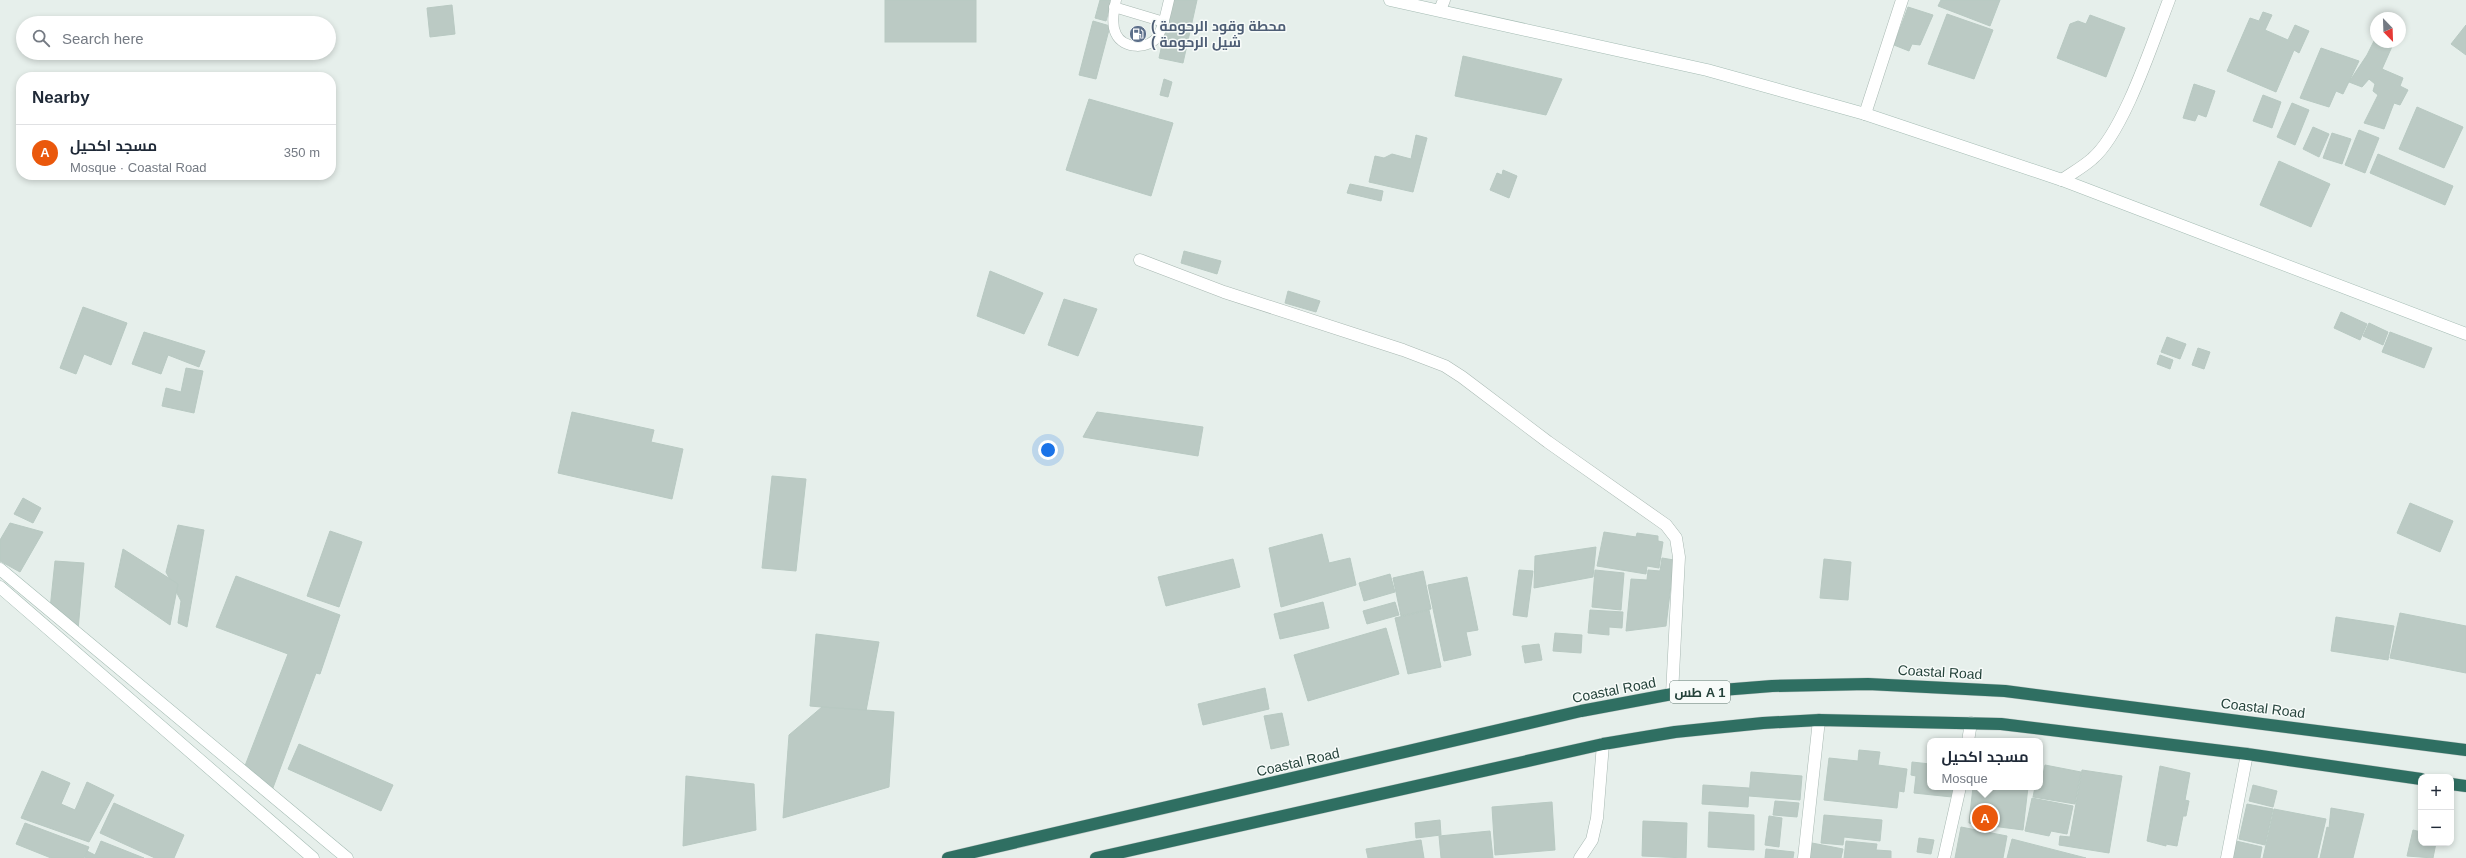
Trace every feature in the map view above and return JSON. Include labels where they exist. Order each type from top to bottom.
[{"type":"highway","name":"Coastal Road","points":[[948,858],[1581,711],[1672,694],[1772,686],[1868,684],[2005,691],[2466,750]]},
{"type":"highway","points":[[1096,858],[1603,744],[1675,732],[1763,723],[1819,720],[2001,724],[2247,754],[2418,779]]},
{"type":"highway","points":[[2454,784],[2466,786]]},
{"type":"street","points":[[1390,0],[1442,5],[1707,70],[1865,114],[2062,180],[2466,334]]},
{"type":"street","points":[[1865,114],[1902,0]]},
{"type":"street","points":[[2062,180],[2093,159],[2111,136],[2142,72],[2169,0]]},
{"type":"street","points":[[1140,260],[1224,292],[1403,350],[1445,366],[1462,377],[1548,442],[1666,525],[1676,538],[1679,557],[1672,694]]},
{"type":"street","points":[[0,569],[347,858]]},
{"type":"street","points":[[0,586],[314,858]]},
{"type":"street","points":[[30,612],[39,601]]},
{"type":"street","points":[[1804,858],[1819,720]]},
{"type":"street","points":[[1968,738],[1971,723]]},
{"type":"street","points":[[1580,858],[1592,840],[1597,818],[1603,744]]},
{"type":"street","points":[[2227,858],[2247,754]]},
{"type":"street","points":[[1944,858],[1959,790]]},
{"type":"lane","points":[[1164,22],[1115,4],[1115,33],[1120,40],[1132,46],[1151,43],[1158,36],[1164,22],[1169,0]]},
{"type":"building","points":[[885,0],[976,0],[976,42],[885,42]]},
{"type":"building","points":[[1100,0],[1112,0],[1106,21],[1095,18]]},
{"type":"building","points":[[1172,0],[1197,0],[1183,63],[1159,58]]},
{"type":"building","points":[[1941,0],[2000,0],[1990,26],[1938,6]]},
{"type":"building","points":[[452,5],[455,34],[430,37],[427,8]]},
{"type":"building","points":[[1908,7],[1933,15],[1920,45],[1912,44],[1909,51],[1894,45]]},
{"type":"building","points":[[2263,12],[2272,15],[2265,30],[2288,40],[2295,25],[2309,31],[2299,53],[2294,50],[2276,92],[2227,71],[2250,18],[2259,21]]},
{"type":"building","points":[[1947,14],[1993,30],[1974,79],[1928,64]]},
{"type":"building","points":[[2090,15],[2125,28],[2106,77],[2057,58],[2070,24],[2078,21],[2086,24]]},
{"type":"building","points":[[1093,21],[1110,26],[1096,79],[1079,75]]},
{"type":"building","points":[[2466,25],[2466,55],[2451,44]]},
{"type":"building","points":[[2321,48],[2359,61],[2343,94],[2336,91],[2329,107],[2300,98]]},
{"type":"building","points":[[2370,48],[2391,48],[2382,69],[2403,78],[2400,86],[2408,90],[2400,105],[2394,103],[2384,129],[2364,123],[2378,95],[2373,91],[2375,84],[2369,79],[2362,87],[2349,82]]},
{"type":"building","points":[[1463,56],[1562,79],[1546,115],[1455,96]]},
{"type":"building","points":[[1164,79],[1172,82],[1168,97],[1160,95]]},
{"type":"building","points":[[2194,84],[2215,91],[2206,117],[2198,114],[2195,121],[2183,118]]},
{"type":"building","points":[[2263,95],[2281,102],[2272,128],[2253,121]]},
{"type":"building","points":[[1089,99],[1173,123],[1151,196],[1066,170]]},
{"type":"building","points":[[2292,103],[2309,110],[2295,145],[2277,137]]},
{"type":"building","points":[[2417,107],[2463,127],[2444,168],[2399,149]]},
{"type":"building","points":[[2313,127],[2329,134],[2319,157],[2303,149]]},
{"type":"building","points":[[2359,130],[2379,138],[2365,173],[2345,165]]},
{"type":"building","points":[[2332,133],[2351,139],[2342,164],[2323,158]]},
{"type":"building","points":[[1416,135],[1427,138],[1413,192],[1369,182],[1375,156],[1384,158],[1392,154],[1411,159]]},
{"type":"building","points":[[2378,154],[2453,186],[2445,205],[2370,173]]},
{"type":"building","points":[[2279,161],[2330,184],[2311,227],[2260,205]]},
{"type":"building","points":[[1503,170],[1517,176],[1509,198],[1490,190],[1497,173],[1502,175]]},
{"type":"building","points":[[1350,184],[1383,191],[1381,201],[1347,193]]},
{"type":"building","points":[[1184,251],[1221,261],[1217,274],[1181,263]]},
{"type":"building","points":[[990,271],[1043,293],[1024,334],[977,316]]},
{"type":"building","points":[[1288,291],[1320,301],[1316,312],[1285,303]]},
{"type":"building","points":[[1064,299],[1097,309],[1078,356],[1048,345]]},
{"type":"building","points":[[83,307],[127,323],[111,365],[84,354],[76,374],[60,368]]},
{"type":"building","points":[[2341,312],[2367,324],[2360,340],[2334,328]]},
{"type":"building","points":[[2369,323],[2388,332],[2383,345],[2363,336]]},
{"type":"building","points":[[144,332],[205,351],[199,367],[168,355],[161,374],[132,364]]},
{"type":"building","points":[[2390,332],[2432,348],[2424,368],[2382,352]]},
{"type":"building","points":[[2167,337],[2186,344],[2180,359],[2161,352]]},
{"type":"building","points":[[2198,348],[2210,352],[2204,369],[2192,365]]},
{"type":"building","points":[[2160,355],[2173,360],[2170,369],[2157,364]]},
{"type":"building","points":[[186,368],[203,371],[194,413],[162,406],[166,388],[181,392]]},
{"type":"building","points":[[572,412],[654,430],[651,442],[683,449],[672,499],[558,473]]},
{"type":"building","points":[[1097,412],[1203,427],[1198,456],[1083,437]]},
{"type":"building","points":[[772,476],[806,479],[796,571],[762,568]]},
{"type":"building","points":[[23,498],[41,508],[33,523],[14,514]]},
{"type":"building","points":[[2410,503],[2453,521],[2440,552],[2397,533]]},
{"type":"building","points":[[10,523],[43,532],[20,572],[0,561],[0,540]]},
{"type":"building","points":[[178,525],[204,530],[187,627],[178,623],[181,601],[166,572]]},
{"type":"building","points":[[330,531],[362,542],[339,607],[307,596]]},
{"type":"building","points":[[1604,532],[1636,537],[1637,533],[1658,536],[1658,541],[1663,542],[1659,568],[1647,566],[1646,574],[1597,566]]},
{"type":"building","points":[[1322,534],[1329,563],[1350,558],[1356,585],[1281,607],[1269,548]]},
{"type":"building","points":[[1596,547],[1593,577],[1534,588],[1535,556]]},
{"type":"building","points":[[123,549],[178,584],[170,625],[115,587]]},
{"type":"building","points":[[1662,558],[1674,560],[1666,626],[1626,631],[1631,579],[1647,580],[1648,570],[1660,571]]},
{"type":"building","points":[[1233,559],[1240,587],[1166,606],[1158,577]]},
{"type":"building","points":[[1824,559],[1851,562],[1848,600],[1820,598]]},
{"type":"building","points":[[55,561],[84,563],[78,630],[50,609]]},
{"type":"building","points":[[1519,570],[1533,571],[1527,617],[1513,615]]},
{"type":"building","points":[[1595,570],[1624,573],[1621,610],[1592,607]]},
{"type":"building","points":[[1423,571],[1431,609],[1401,616],[1393,578]]},
{"type":"building","points":[[1390,574],[1395,592],[1364,601],[1359,583]]},
{"type":"building","points":[[236,576],[340,615],[320,674],[316,673],[271,793],[243,771],[288,654],[216,627]]},
{"type":"building","points":[[1467,577],[1478,630],[1466,632],[1471,655],[1444,661],[1428,585]]},
{"type":"building","points":[[1323,602],[1329,628],[1280,639],[1274,614]]},
{"type":"building","points":[[1395,602],[1399,615],[1367,624],[1363,611]]},
{"type":"building","points":[[1429,610],[1441,667],[1408,674],[1395,618]]},
{"type":"building","points":[[1590,610],[1623,612],[1622,628],[1609,627],[1609,635],[1588,633]]},
{"type":"building","points":[[2400,613],[2466,626],[2466,673],[2390,658]]},
{"type":"building","points":[[2336,617],[2394,626],[2388,660],[2331,651]]},
{"type":"building","points":[[1386,628],[1399,674],[1308,701],[1294,655]]},
{"type":"building","points":[[1555,633],[1582,635],[1581,653],[1553,651]]},
{"type":"building","points":[[816,634],[879,642],[866,711],[810,706]]},
{"type":"building","points":[[1539,644],[1542,660],[1525,663],[1522,646]]},
{"type":"building","points":[[1265,688],[1269,709],[1203,725],[1198,704]]},
{"type":"building","points":[[822,707],[894,712],[889,787],[783,818],[789,735]]},
{"type":"building","points":[[1282,713],[1289,745],[1271,749],[1264,716]]},
{"type":"building","points":[[299,744],[393,785],[381,811],[288,769]]},
{"type":"building","points":[[1859,750],[1880,752],[1878,765],[1907,769],[1904,792],[1899,791],[1897,808],[1824,800],[1829,758],[1858,761]]},
{"type":"building","points":[[1912,762],[1927,764],[1927,790],[1953,790],[1952,797],[1914,793],[1916,776],[1911,775]]},
{"type":"building","points":[[2045,765],[2081,772],[2075,804],[2033,797],[2034,790],[2043,790],[2043,774]]},
{"type":"building","points":[[2160,766],[2190,773],[2185,800],[2189,801],[2186,816],[2183,816],[2177,846],[2166,844],[2166,846],[2147,841]]},
{"type":"building","points":[[2082,770],[2122,776],[2109,853],[2059,845],[2060,836],[2070,837]]},
{"type":"building","points":[[42,771],[70,783],[61,804],[75,810],[87,782],[114,795],[89,842],[21,818]]},
{"type":"building","points":[[1751,772],[1802,776],[1800,800],[1749,796]]},
{"type":"building","points":[[686,776],[754,784],[756,830],[683,846]]},
{"type":"building","points":[[1703,785],[1749,788],[1748,807],[1702,804]]},
{"type":"building","points":[[2253,785],[2277,791],[2273,807],[2249,801]]},
{"type":"building","points":[[1973,790],[2028,790],[2023,830],[1969,823]]},
{"type":"building","points":[[2032,798],[2073,806],[2067,834],[2051,831],[2049,836],[2025,831]]},
{"type":"building","points":[[1775,801],[1799,803],[1797,817],[1773,815]]},
{"type":"building","points":[[1552,802],[1555,850],[1495,855],[1492,807]]},
{"type":"building","points":[[114,803],[184,835],[174,858],[155,858],[100,833]]},
{"type":"building","points":[[2247,804],[2273,809],[2265,845],[2239,839]]},
{"type":"building","points":[[2331,808],[2364,814],[2353,858],[2320,858],[2327,827],[2329,828]]},
{"type":"building","points":[[2274,809],[2326,819],[2317,858],[2263,858]]},
{"type":"building","points":[[1709,812],[1754,815],[1754,850],[1708,847]]},
{"type":"building","points":[[1824,815],[1882,820],[1880,841],[1844,837],[1843,845],[1821,843]]},
{"type":"building","points":[[1769,816],[1782,818],[1779,847],[1765,845]]},
{"type":"building","points":[[1440,820],[1441,835],[1416,838],[1415,823]]},
{"type":"building","points":[[1643,821],[1687,823],[1686,858],[1642,856]]},
{"type":"building","points":[[25,823],[89,847],[84,858],[51,858],[16,844]]},
{"type":"building","points":[[1961,827],[2007,836],[2003,858],[1955,858]]},
{"type":"building","points":[[2413,830],[2418,831],[2418,846],[2435,846],[2433,858],[2407,856]]},
{"type":"building","points":[[1490,831],[1493,858],[1441,858],[1439,836]]},
{"type":"building","points":[[1919,838],[1934,840],[1931,854],[1917,852]]},
{"type":"building","points":[[2012,839],[2086,858],[2007,858]]},
{"type":"building","points":[[1421,840],[1424,858],[1368,858],[1366,849]]},
{"type":"building","points":[[101,841],[144,858],[85,858],[87,851],[95,855]]},
{"type":"building","points":[[1846,841],[1877,844],[1876,850],[1891,851],[1891,858],[1844,858]]},
{"type":"building","points":[[2236,841],[2262,847],[2260,858],[2232,858]]},
{"type":"building","points":[[1812,843],[1843,849],[1841,858],[1809,858]]},
{"type":"building","points":[[1766,849],[1794,852],[1793,858],[1765,858]]},
{"type":"place","name":"( محطة وقود الرحومة ( شيل الرحومة","points":[[1138,34]]},
{"type":"place","name":"مسجد اكحيل","points":[[1985,818]]}]
